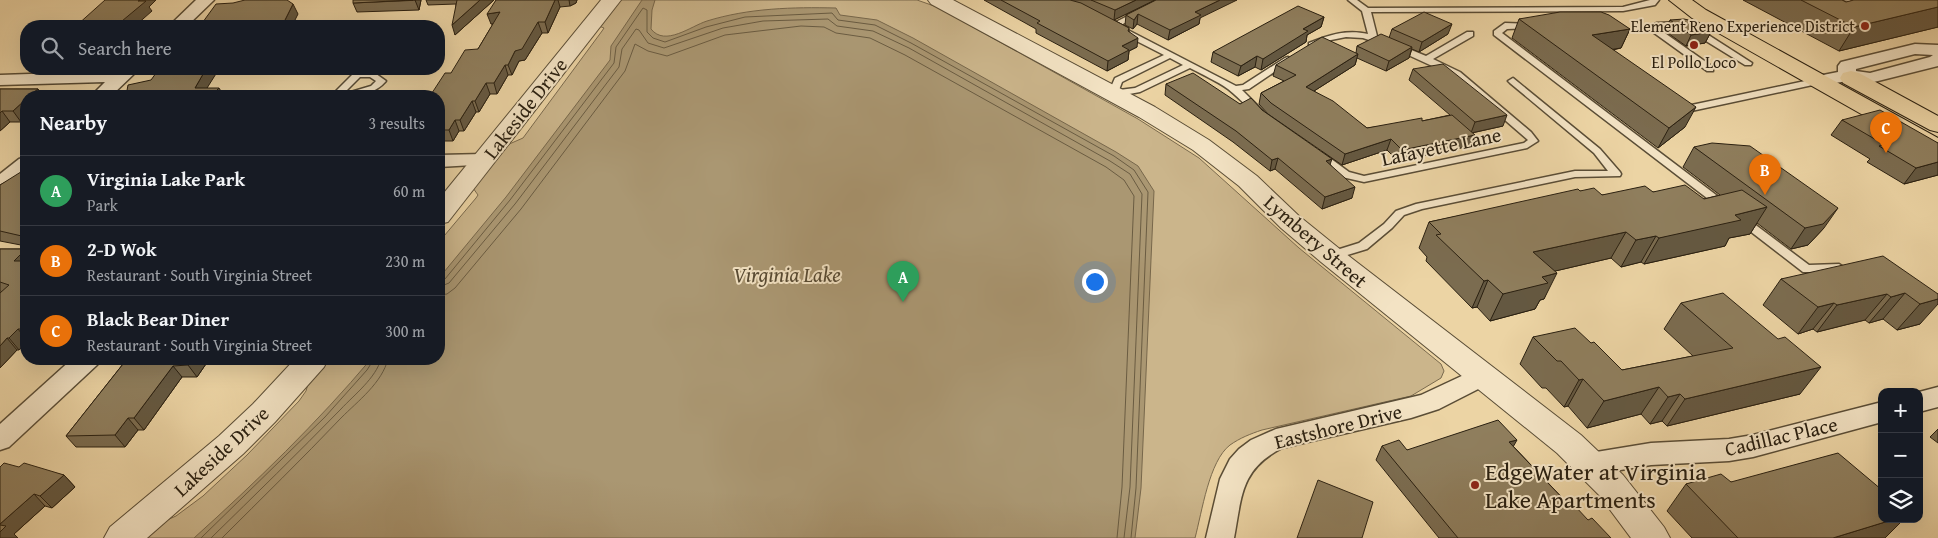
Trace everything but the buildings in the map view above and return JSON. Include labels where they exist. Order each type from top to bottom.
[{"type":"main road","points":[[1679,0],[1699,14],[1938,148]]},
{"type":"main road","points":[[1706,0],[1938,125]]},
{"type":"street","points":[[184,20],[206,0]]},
{"type":"street","name":"Lakeside Drive","points":[[445,209],[610,0]]},
{"type":"street","name":"Lymbery Street","points":[[938,0],[975,18],[1147,112],[1201,145],[1248,181],[1290,222],[1331,256],[1551,429],[1611,485],[1652,538]]},
{"type":"street","points":[[1847,76],[1847,66],[1915,49],[1938,50]]},
{"type":"street","points":[[1819,81],[1847,76],[1870,78],[1937,61],[1938,59]]},
{"type":"street","points":[[0,80],[90,75]]},
{"type":"street","points":[[107,90],[124,75]]},
{"type":"street","points":[[445,161],[484,160]]},
{"type":"street","points":[[0,184],[20,169]]},
{"type":"street","points":[[0,440],[81,365]]},
{"type":"street","name":"Lakeside Drive","points":[[122,538],[231,445],[308,365]]},
{"type":"street","name":"Eastshore Drive","points":[[1220,538],[1232,483],[1238,468],[1247,456],[1259,446],[1276,439],[1430,402],[1482,375]]},
{"type":"street","points":[[1923,401],[1938,397]]},
{"type":"street","name":"Cadillac Place","points":[[1590,464],[1628,457],[1707,453],[1753,446],[1878,413]]},
{"type":"lane","points":[[1164,0],[1110,23],[1235,89],[1264,117]]},
{"type":"lane","points":[[1352,0],[1366,10],[1623,9],[1652,3],[1655,0]]},
{"type":"lane","points":[[1515,0],[1530,9]]},
{"type":"lane","points":[[1806,0],[1830,4],[1847,0]]},
{"type":"lane","points":[[1366,10],[1373,37]]},
{"type":"lane","points":[[1710,69],[1654,30],[1657,26],[1679,24],[1691,28],[1748,63]]},
{"type":"lane","points":[[1542,26],[1505,26],[1497,33],[1807,269],[1840,268]]},
{"type":"lane","points":[[1235,89],[1246,87],[1320,40],[1337,34],[1373,37],[1426,60],[1470,34]]},
{"type":"lane","points":[[1170,55],[1118,80],[1113,94],[1136,90],[1190,65]]},
{"type":"lane","name":"Lafayette Lane","points":[[1308,148],[1347,176],[1356,180],[1517,148],[1533,142],[1528,134],[1457,74],[1426,60]]},
{"type":"lane","points":[[342,90],[357,75]]},
{"type":"lane","points":[[367,90],[374,88],[381,81],[373,75]]},
{"type":"lane","points":[[1331,256],[1363,246],[1388,226],[1400,213],[1420,206],[1575,174],[1616,174],[1606,159],[1513,81]]},
{"type":"lane","points":[[1676,111],[1819,81]]},
{"type":"shaded area","name":"Virginia Lake","points":[[618,0],[917,0],[937,7],[1138,119],[1199,158],[1299,248],[1441,364],[1444,371],[1441,378],[1411,396],[1262,430],[1245,436],[1230,445],[1217,463],[1207,488],[1195,538],[138,538],[158,524],[176,516],[203,496],[247,455],[299,401],[306,391],[310,377],[320,365],[445,365],[445,235],[478,195],[473,188],[507,145],[523,138],[604,28],[599,26]]},
{"type":"water","name":"Virginia Lake","points":[[642,0],[655,0],[652,10],[651,29],[663,36],[678,34],[707,21],[739,13],[771,9],[836,8],[840,15],[877,20],[913,38],[1138,166],[1154,191],[1141,488],[1135,538],[194,538],[286,452],[366,365],[445,365],[445,271],[506,197],[610,60],[611,46]]},
{"type":"place","name":"Element Reno Experience District","points":[[1865,26]]},
{"type":"place","name":"El Pollo Loco","points":[[1694,45]]},
{"type":"place","name":"Black Bear Diner","points":[[1886,153]]},
{"type":"place","name":"2-D Wok","points":[[1765,195]]},
{"type":"place","name":"Virginia Lake Park","points":[[903,302]]},
{"type":"place","name":"EdgeWater at Virginia Lake Apartments","points":[[1475,485]]}]
